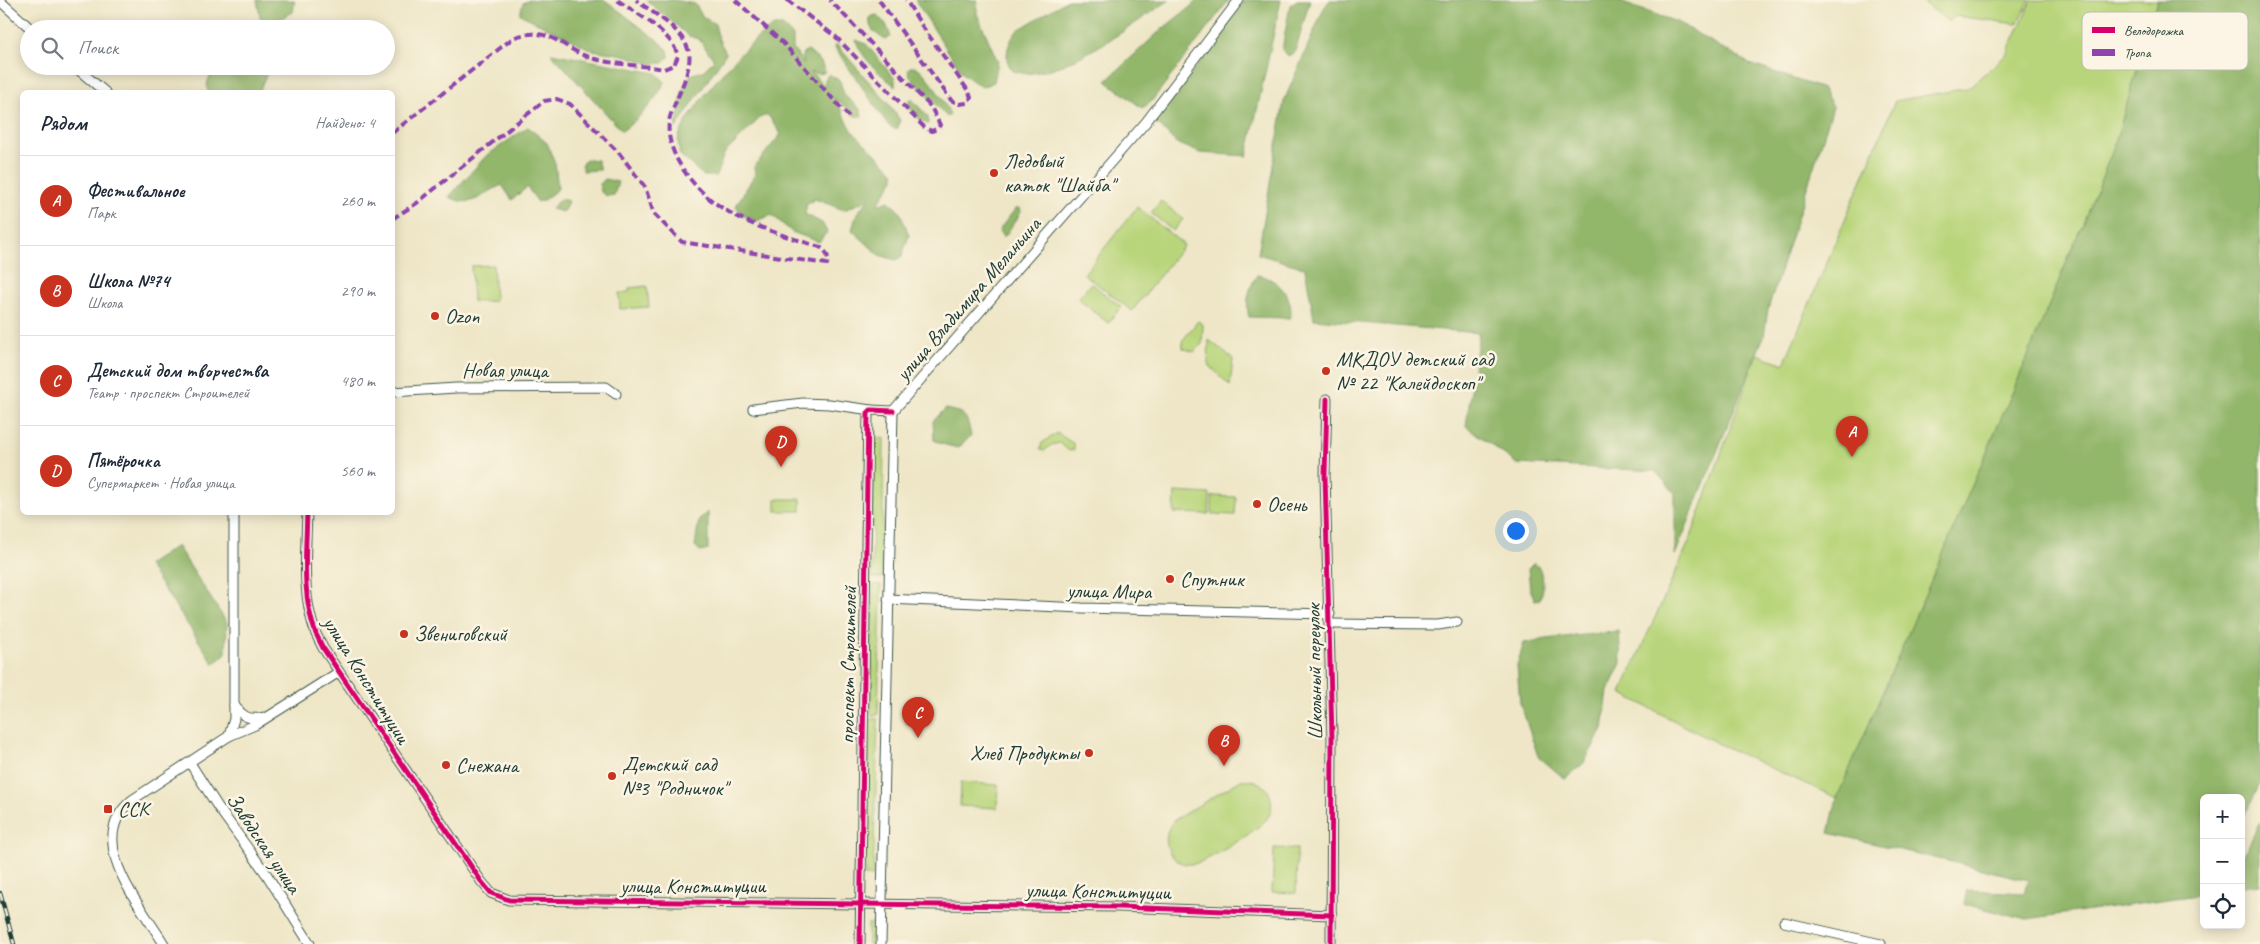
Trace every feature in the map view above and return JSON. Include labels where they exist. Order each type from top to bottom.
[{"type":"street","name":"улица Владимира Меланьина","points":[[893,411],[1146,122],[1239,0]]},
{"type":"street","points":[[0,1],[21,20]]},
{"type":"street","points":[[85,75],[103,90]]},
{"type":"street","name":"Новая улица","points":[[395,392],[456,388],[606,388],[616,394]]},
{"type":"street","name":"Школьный переулок","points":[[1327,399],[1325,475],[1330,614],[1331,944]]},
{"type":"street","points":[[753,410],[803,403],[893,411]]},
{"type":"street","name":"проспект Строителей","points":[[860,944],[868,413],[871,410]]},
{"type":"street","name":"проспект Строителей","points":[[881,944],[893,411]]},
{"type":"street","points":[[229,736],[233,725],[234,704],[234,515]]},
{"type":"street","name":"улица Конституции","points":[[307,515],[305,576],[307,605],[316,634],[339,672],[481,881],[496,896],[509,900],[1119,907],[1332,915]]},
{"type":"street","name":"улица Мира","points":[[888,599],[1082,608],[1330,614]]},
{"type":"street","points":[[1330,624],[1438,625],[1457,622]]},
{"type":"street","points":[[164,944],[118,865],[112,846],[112,832],[116,820],[126,805],[229,736],[271,715],[339,672]]},
{"type":"street","points":[[234,704],[245,717],[252,719],[271,715]]},
{"type":"street","name":"Заводская улица","points":[[190,763],[218,807],[267,875],[310,944]]},
{"type":"street","points":[[1784,922],[1881,944]]},
{"type":"green space","points":[[257,0],[295,0],[293,12],[280,19],[261,20]]},
{"type":"green space","points":[[529,0],[605,0],[661,43],[668,50],[669,57],[663,63],[651,64],[624,55],[592,50],[520,14],[523,3]]},
{"type":"green space","points":[[646,0],[674,0],[695,4],[703,17],[715,24],[719,40],[726,53],[676,128],[682,92],[690,75],[703,71],[714,60],[699,39],[689,36]]},
{"type":"green space","points":[[915,0],[977,0],[977,14],[998,62],[994,82],[982,87],[963,74]]},
{"type":"green space","points":[[1068,0],[1170,0],[1116,36],[1071,61],[1050,69],[1030,73],[1013,71],[1007,56],[1014,34]]},
{"type":"green space","points":[[1199,0],[1229,0],[1151,102],[1142,108],[1106,81],[1161,30]]},
{"type":"green space","points":[[1246,0],[1281,0],[1247,156],[1200,153],[1175,142],[1156,122]]},
{"type":"green space","points":[[1297,0],[1310,0],[1295,52],[1288,56],[1282,50],[1290,5]]},
{"type":"green space","points":[[1330,0],[1614,0],[1677,22],[1750,64],[1823,89],[1833,107],[1768,309],[1764,336],[1675,555],[1675,493],[1655,471],[1517,464],[1466,426],[1479,333],[1314,319],[1305,268],[1258,254],[1284,101],[1324,8]]},
{"type":"green space","points":[[1921,0],[2030,0],[2017,24],[1955,16],[1949,22]]},
{"type":"green space","points":[[2032,0],[2158,0],[2154,12],[2082,12],[2082,70],[2137,70],[2113,150],[2020,375],[1837,798],[1721,745],[1621,693],[1690,540],[1757,354],[1784,364],[1895,101],[1968,88],[2006,55]]},
{"type":"green space","points":[[2156,0],[2260,0],[2260,784],[2245,814],[2245,794],[2200,794],[2200,895],[2027,919],[1964,904],[1967,890],[2024,893],[2028,880],[1829,833],[1837,798],[2020,375],[2113,150],[2137,70],[2248,70],[2248,12],[2155,12],[2158,1]]},
{"type":"green space","points":[[876,15],[886,24],[891,37],[884,39],[873,30],[870,25],[870,17]]},
{"type":"green space","points":[[774,26],[783,26],[793,36],[793,49],[804,64],[802,55],[807,50],[821,62],[825,72],[820,74],[811,72],[825,86],[825,79],[829,74],[840,81],[844,95],[860,109],[862,116],[855,116],[834,97],[853,132],[894,172],[894,179],[877,205],[889,201],[900,212],[909,235],[902,256],[896,260],[879,255],[852,230],[857,213],[869,199],[844,210],[815,199],[807,204],[805,214],[822,223],[827,232],[819,242],[792,232],[772,215],[756,221],[744,216],[736,206],[755,174],[754,167],[781,134],[768,115],[761,117],[724,154],[716,176],[704,176],[679,154],[679,136],[695,108],[735,60],[762,34]]},
{"type":"green space","points":[[856,40],[866,44],[895,79],[895,86],[867,60]]},
{"type":"green space","points":[[836,44],[891,107],[900,120],[898,128],[895,129],[889,126],[835,48]]},
{"type":"green space","points":[[551,53],[656,73],[665,82],[657,96],[646,109],[622,131]]},
{"type":"green space","points":[[910,67],[922,71],[941,97],[950,115],[947,117],[910,77],[908,70]]},
{"type":"green space","points":[[211,75],[266,75],[260,90],[208,90]]},
{"type":"green space","points":[[912,99],[928,117],[928,124],[920,120],[908,106],[909,100]]},
{"type":"green space","points":[[528,127],[547,143],[555,163],[558,189],[538,202],[527,187],[512,200],[502,185],[471,201],[465,202],[449,197],[486,156]]},
{"type":"green space","points":[[586,159],[597,160],[600,170],[583,171],[582,164]]},
{"type":"green space","points":[[605,179],[618,182],[614,195],[607,196],[601,192],[600,184]]},
{"type":"green space","points":[[560,199],[569,201],[563,212],[551,209]]},
{"type":"green space","points":[[1161,201],[1183,219],[1173,231],[1151,213]]},
{"type":"green space","points":[[1137,207],[1184,245],[1132,311],[1084,274]]},
{"type":"green space","points":[[1016,208],[1020,208],[1021,212],[1005,236],[1002,236],[999,230]]},
{"type":"green space","points":[[493,265],[495,301],[473,302],[471,266]]},
{"type":"green space","points":[[1257,275],[1278,284],[1283,290],[1290,303],[1290,318],[1249,317],[1248,295]]},
{"type":"green space","points":[[1091,283],[1121,307],[1108,323],[1078,299]]},
{"type":"green space","points":[[647,286],[649,307],[620,309],[619,293],[629,292],[629,288]]},
{"type":"green space","points":[[1198,321],[1203,325],[1202,344],[1194,352],[1183,348],[1182,341]]},
{"type":"green space","points":[[1209,340],[1233,359],[1230,386],[1208,364]]},
{"type":"green space","points":[[945,409],[957,412],[967,419],[971,436],[958,448],[934,440],[933,421]]},
{"type":"green space","points":[[1057,433],[1074,444],[1074,450],[1069,451],[1060,443],[1051,445],[1044,451],[1040,449],[1042,443]]},
{"type":"green space","points":[[874,438],[884,438],[882,578],[872,578]]},
{"type":"green space","points":[[1175,492],[1210,494],[1209,514],[1174,513]]},
{"type":"green space","points":[[1212,496],[1236,497],[1235,515],[1212,514]]},
{"type":"green space","points":[[776,499],[801,499],[801,511],[776,511]]},
{"type":"green space","points":[[708,512],[708,550],[701,552],[695,546],[699,519]]},
{"type":"green space","points":[[177,546],[227,623],[226,653],[214,664],[148,565]]},
{"type":"green space","points":[[1534,563],[1542,574],[1543,585],[1540,599],[1535,600],[1530,589],[1528,569]]},
{"type":"green space","points":[[873,585],[881,585],[878,715],[871,715]]},
{"type":"green space","points":[[1619,631],[1621,663],[1608,691],[1603,729],[1583,764],[1565,779],[1538,756],[1520,703],[1517,665],[1524,643]]},
{"type":"green space","points":[[870,719],[878,719],[873,876],[865,876]]},
{"type":"green space","points":[[1241,780],[1254,781],[1260,784],[1266,788],[1270,795],[1272,802],[1271,810],[1264,822],[1221,852],[1200,862],[1184,864],[1177,860],[1168,849],[1166,841],[1170,826],[1176,819]]},
{"type":"green space","points":[[961,782],[998,785],[997,808],[960,806]]},
{"type":"green space","points":[[2260,822],[2260,885],[2245,887],[2245,853]]},
{"type":"green space","points":[[1274,848],[1297,849],[1296,893],[1272,892]]},
{"type":"green space","points":[[868,924],[876,924],[876,944],[868,944]]},
{"type":"railway","points":[[0,893],[14,944]]},
{"type":"marked path","points":[[395,131],[513,38],[526,34],[547,36],[584,55],[603,61],[664,69],[674,65],[678,56],[674,47],[661,31],[617,0]]},
{"type":"marked path","points":[[395,217],[417,203],[544,101],[557,99],[570,104],[619,153],[645,187],[654,214],[682,242],[827,264],[827,254],[820,247],[779,234],[740,218],[722,208],[705,195],[691,180],[675,156],[671,145],[669,128],[670,117],[687,74],[689,64],[688,49],[673,28],[636,0]]},
{"type":"marked path","points":[[735,0],[783,43],[849,117]]},
{"type":"marked path","points":[[787,0],[836,37],[925,128],[932,131],[938,128],[940,125],[931,107],[830,0]]},
{"type":"marked path","points":[[879,0],[951,100],[959,104],[967,103],[971,98],[969,92],[906,0]]},
{"type":"cycle path","points":[[1327,399],[1325,475],[1332,737],[1331,944]]},
{"type":"cycle path","points":[[860,944],[868,413],[871,410],[893,411]]},
{"type":"cycle path","points":[[307,515],[306,589],[311,619],[316,634],[323,648],[491,893],[509,900],[1119,907],[1332,915]]},
{"type":"place","name":"Ледовый каток \"Шайба\"","points":[[994,173]]},
{"type":"place","name":"Ozon","points":[[435,316]]},
{"type":"place","name":"МКДОУ детский сад № 22 \"Калейдоскоп\"","points":[[1326,371]]},
{"type":"place","name":"Фестивальное","points":[[1852,457]]},
{"type":"place","name":"Пятёрочка","points":[[781,467]]},
{"type":"place","name":"Осень","points":[[1257,504]]},
{"type":"place","name":"Спутник","points":[[1170,579]]},
{"type":"place","name":"Звениговский","points":[[404,634]]},
{"type":"place","name":"Детский дом творчества","points":[[918,738]]},
{"type":"place","name":"Хлеб Продукты","points":[[1089,753]]},
{"type":"place","name":"Снежана","points":[[446,765]]},
{"type":"place","name":"Школа №74","points":[[1224,766]]},
{"type":"place","name":"Детский сад №3 \"Родничок\"","points":[[612,776]]},
{"type":"place","name":"ССК","points":[[108,809]]}]
